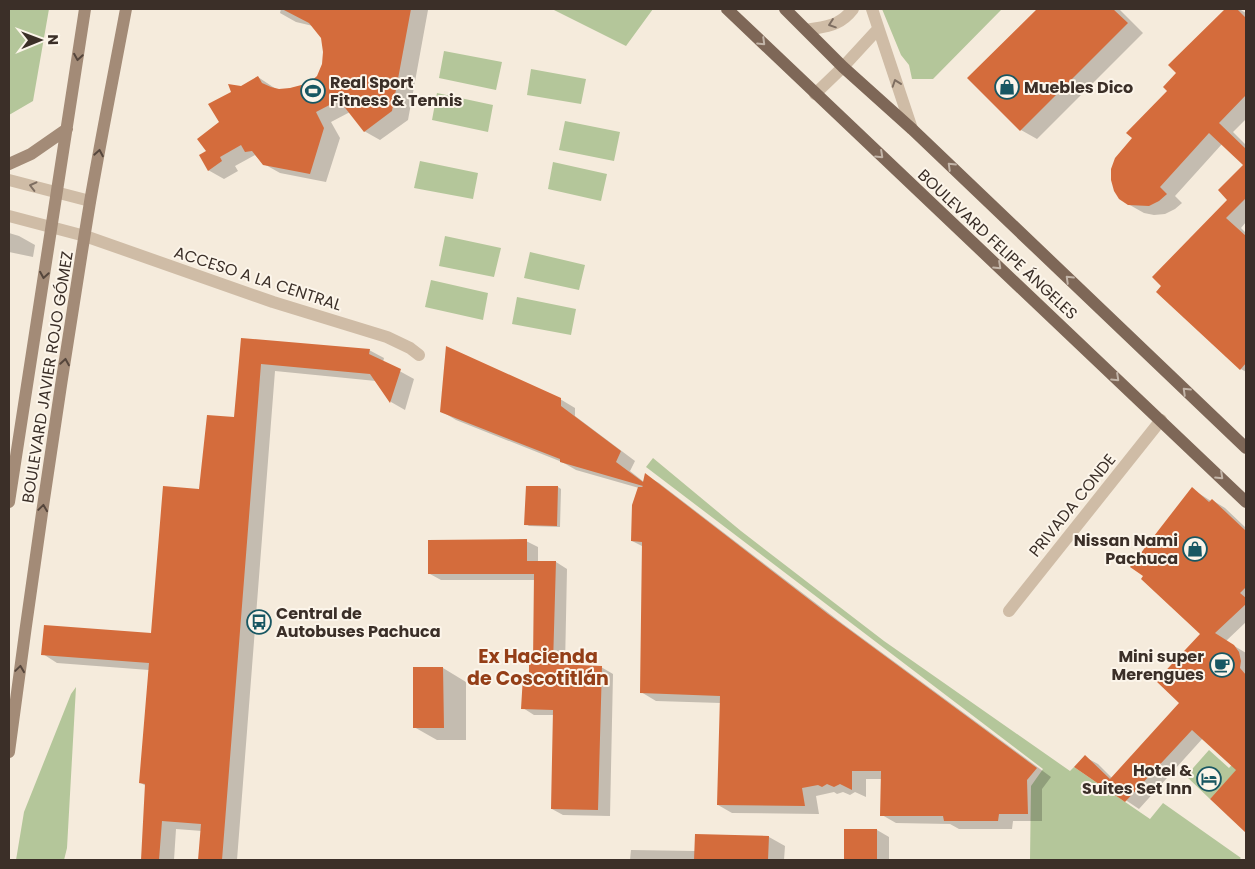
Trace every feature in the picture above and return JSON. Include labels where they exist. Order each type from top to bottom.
[{"type":"main road","name":"BOULEVARD JAVIER ROJO GÓMEZ","points":[[9,502],[86,9]]},
{"type":"main road","name":"BOULEVARD JAVIER ROJO GÓMEZ","points":[[9,752],[53,437],[90,201],[126,9]]},
{"type":"main road","name":"BOULEVARD FELIPE ÁNGELES","points":[[727,9],[1246,502]]},
{"type":"main road","name":"BOULEVARD FELIPE ÁNGELES","points":[[785,9],[843,67],[912,129],[1246,448]]},
{"type":"main road","points":[[9,164],[31,154],[67,129]]},
{"type":"street","points":[[807,30],[834,24],[846,18],[853,9]]},
{"type":"street","points":[[872,9],[912,129]]},
{"type":"street","points":[[815,94],[878,29]]},
{"type":"street","points":[[10,184],[57,192],[90,201]]},
{"type":"street","name":"ACCESO A LA CENTRAL","points":[[9,216],[85,236],[265,299],[387,337],[410,348],[419,355]]},
{"type":"street","name":"PRIVADA CONDE","points":[[1009,611],[1161,420]]},
{"type":"green space","points":[[9,9],[49,9],[33,101],[9,115]]},
{"type":"green space","points":[[552,9],[653,9],[626,46]]},
{"type":"green space","points":[[882,9],[1002,9],[933,79],[912,79],[909,65],[901,55]]},
{"type":"green space","points":[[444,51],[502,62],[496,90],[439,78]]},
{"type":"green space","points":[[531,69],[586,79],[581,104],[527,95]]},
{"type":"green space","points":[[437,93],[493,105],[488,132],[432,120]]},
{"type":"green space","points":[[565,121],[620,132],[614,161],[559,150]]},
{"type":"green space","points":[[420,161],[478,173],[473,199],[414,188]]},
{"type":"green space","points":[[553,162],[607,174],[601,201],[548,189]]},
{"type":"green space","points":[[445,236],[501,248],[494,277],[439,266]]},
{"type":"green space","points":[[530,252],[585,265],[579,290],[524,278]]},
{"type":"green space","points":[[431,280],[488,293],[483,320],[425,307]]},
{"type":"green space","points":[[517,297],[576,309],[571,335],[512,324]]},
{"type":"green space","points":[[653,458],[741,531],[884,641],[1070,771],[1074,767],[1150,819],[1163,803],[1241,858],[1239,860],[1030,860],[1031,786],[1043,769],[646,467]]},
{"type":"green space","points":[[76,687],[67,848],[64,860],[16,860],[24,812],[71,694]]},
{"type":"green space","points":[[1209,750],[1229,768],[1240,756],[1246,760],[1246,768],[1242,764],[1210,799],[1186,776]]},
{"type":"building","name":"Real Sport Fitness & Tennis","points":[[282,9],[411,9],[392,111],[364,132],[339,100],[316,112],[324,128],[310,174],[263,165],[252,151],[245,152],[241,145],[220,157],[222,161],[208,171],[199,155],[206,151],[197,139],[219,122],[208,104],[231,92],[228,84],[241,86],[258,76],[262,83],[279,89],[309,83],[317,76],[322,64],[321,38],[309,23]]},
{"type":"building","points":[[1037,9],[1113,9],[1128,23],[1020,131],[967,78]]},
{"type":"building","points":[[1225,9],[1237,9],[1246,18],[1246,95],[1219,123],[1246,149],[1246,198],[1226,218],[1246,236],[1246,363],[1240,370],[1156,292],[1161,286],[1152,277],[1227,200],[1218,190],[1243,165],[1209,133],[1160,187],[1167,194],[1149,206],[1128,205],[1119,199],[1114,191],[1111,180],[1111,169],[1115,158],[1132,138],[1126,133],[1167,91],[1163,87],[1176,73],[1168,65]]},
{"type":"building","points":[[241,338],[370,349],[369,354],[401,369],[390,403],[370,374],[261,364],[222,860],[198,860],[201,824],[162,821],[159,860],[141,860],[145,784],[139,783],[149,663],[41,655],[44,625],[151,633],[163,486],[199,489],[207,415],[234,417]]},
{"type":"building","points":[[446,346],[561,398],[561,406],[621,451],[616,462],[643,482],[645,473],[828,614],[1037,768],[1027,780],[1028,814],[999,814],[998,821],[944,821],[943,816],[880,816],[881,771],[852,771],[852,790],[840,784],[834,787],[827,784],[822,787],[818,785],[802,788],[805,806],[717,805],[720,696],[640,693],[642,542],[631,541],[632,505],[638,487],[643,486],[560,462],[560,459],[440,412]]},
{"type":"building","points":[[526,486],[558,486],[557,526],[524,525]]},
{"type":"building","points":[[1192,487],[1209,502],[1212,499],[1246,531],[1246,587],[1240,593],[1246,598],[1246,604],[1215,633],[1234,645],[1239,652],[1240,668],[1246,675],[1246,833],[1210,799],[1236,770],[1192,730],[1125,802],[1074,767],[1085,755],[1110,779],[1179,703],[1156,681],[1200,634],[1141,579],[1143,576],[1130,567]]},
{"type":"building","points":[[527,539],[527,561],[556,561],[553,664],[602,666],[598,810],[551,809],[553,710],[521,709],[523,676],[529,676],[529,662],[533,662],[534,574],[428,574],[428,540]]},
{"type":"building","points":[[413,667],[443,667],[444,728],[413,728]]},
{"type":"building","points":[[844,829],[877,829],[877,860],[844,860]]},
{"type":"building","points":[[695,834],[769,836],[768,860],[694,860]]},
{"type":"place","name":"Muebles Dico","points":[[1007,87]]},
{"type":"place","name":"Real Sport Fitness & Tennis","points":[[313,91]]},
{"type":"place","name":"Nissan Nami Pachuca","points":[[1195,549]]},
{"type":"place","name":"Central de Autobuses Pachuca","points":[[259,622]]},
{"type":"place","name":"Mini super Merengues","points":[[1222,665]]},
{"type":"place","name":"Hotel & Suites Set Inn","points":[[1209,779]]},
{"type":"district","name":"Ex Hacienda de Coscotitlán","points":[[538,667]]}]
